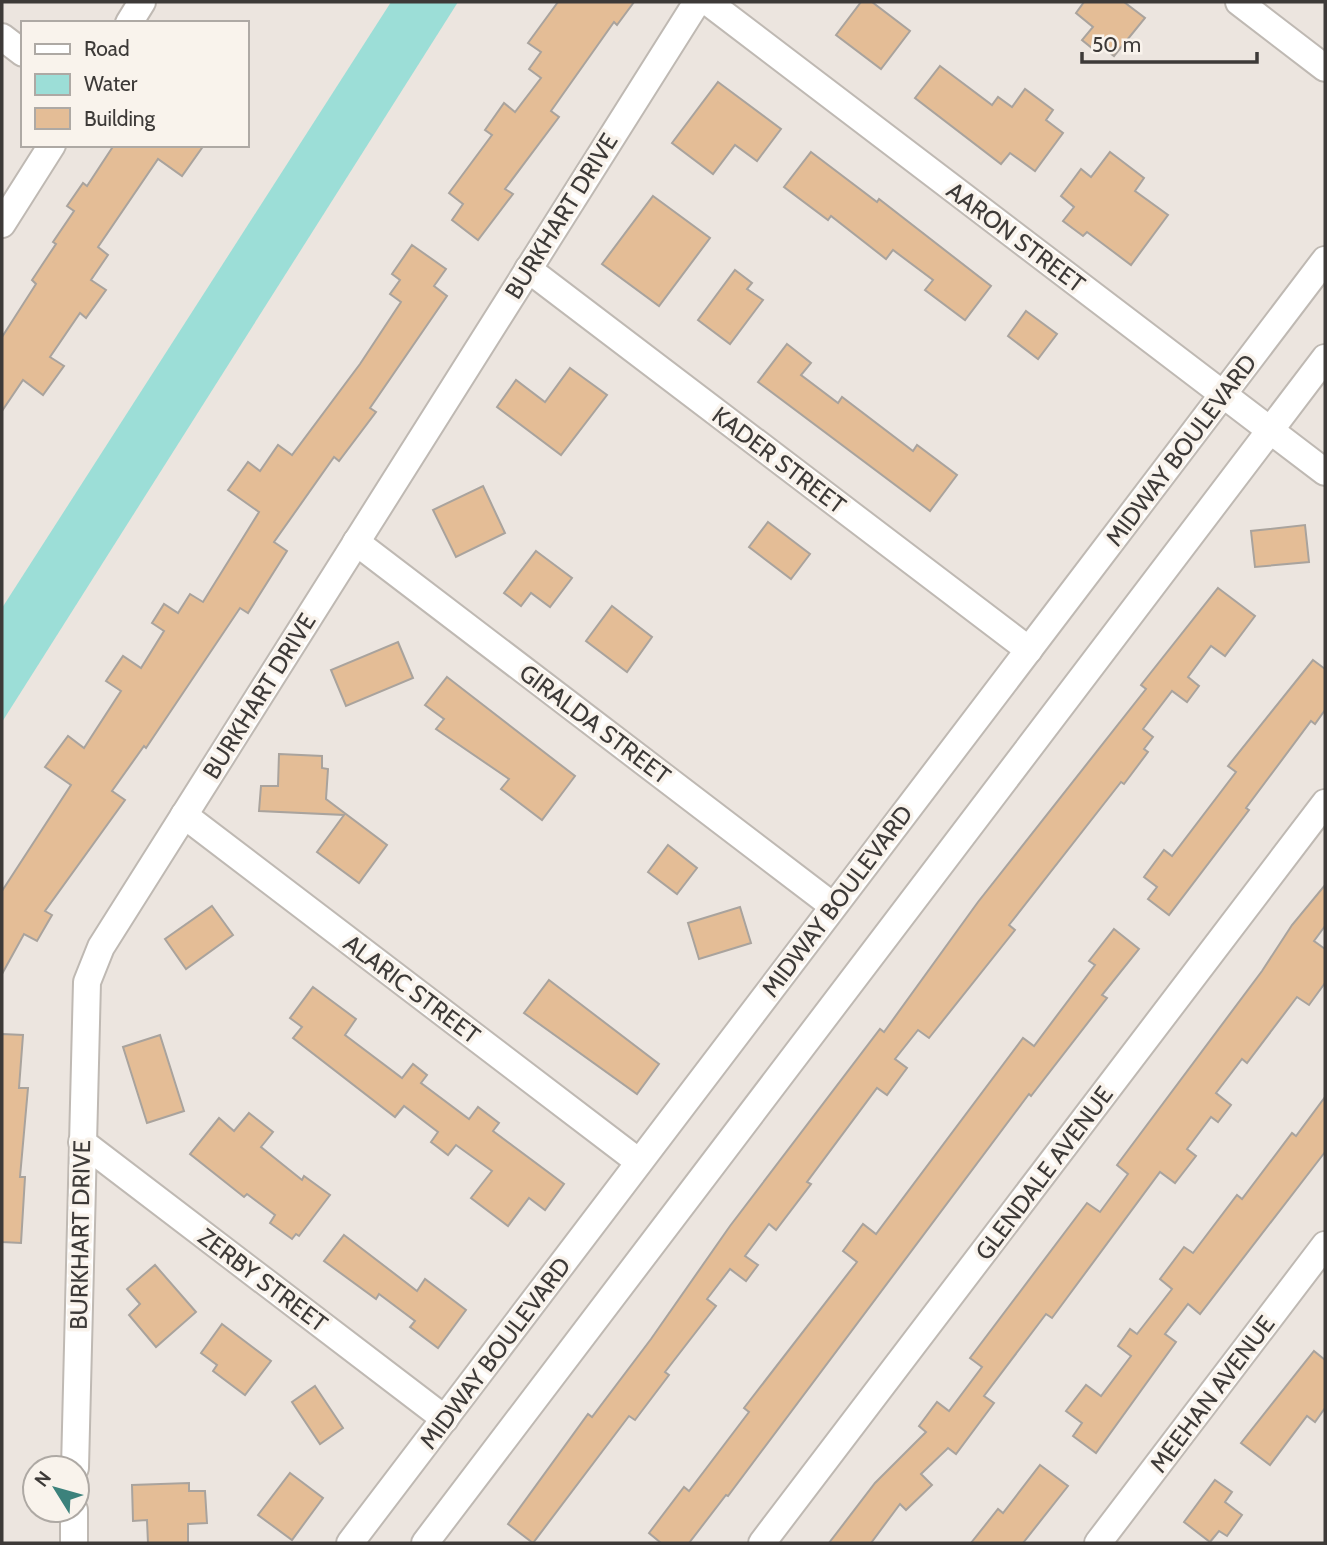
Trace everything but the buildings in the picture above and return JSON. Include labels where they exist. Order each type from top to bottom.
[{"type":"street","points":[[130,21],[142,2]]},
{"type":"street","name":"BURKHART DRIVE","points":[[75,1454],[87,982],[101,947],[697,2]]},
{"type":"street","name":"AARON STREET","points":[[708,2],[1325,472]]},
{"type":"street","points":[[1239,2],[1325,68]]},
{"type":"street","points":[[2,37],[21,51]]},
{"type":"street","points":[[2,224],[51,147]]},
{"type":"street","name":"MIDWAY BOULEVARD","points":[[350,1543],[1325,260]]},
{"type":"street","name":"KADER STREET","points":[[528,269],[1029,650]]},
{"type":"street","points":[[425,1543],[1325,358]]},
{"type":"street","name":"GIRALDA STREET","points":[[356,542],[833,906]]},
{"type":"street","name":"GLENDALE AVENUE","points":[[762,1543],[1325,803]]},
{"type":"street","name":"ALARIC STREET","points":[[184,815],[639,1162]]},
{"type":"street","name":"ZERBY STREET","points":[[82,1142],[446,1419]]},
{"type":"street","name":"MEEHAN AVENUE","points":[[1098,1543],[1325,1245]]},
{"type":"street","points":[[74,1524],[74,1543]]},
{"type":"water","points":[[391,2],[458,2],[2,722],[2,608]]}]
